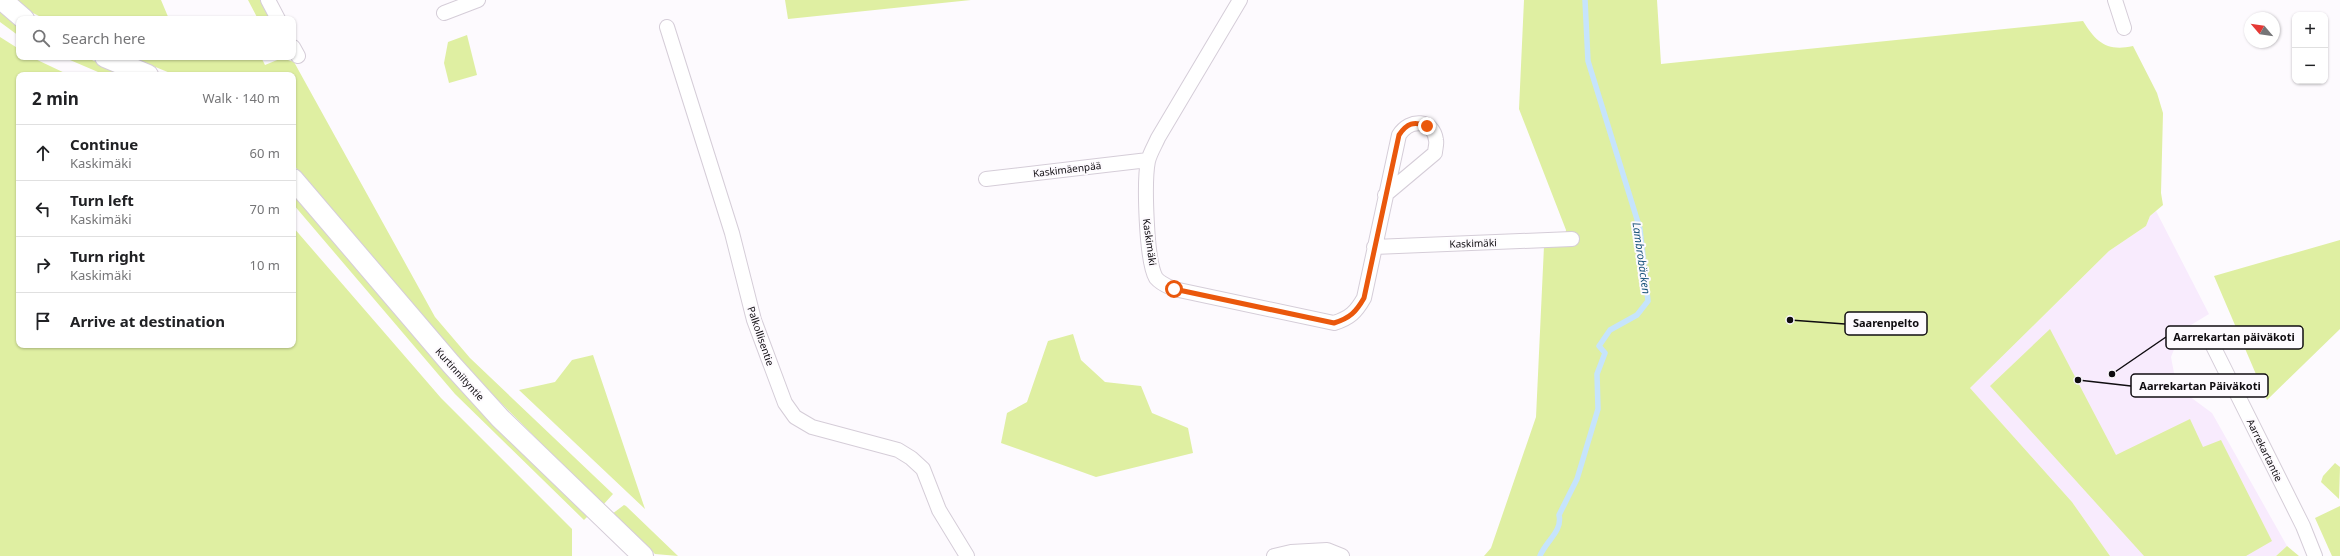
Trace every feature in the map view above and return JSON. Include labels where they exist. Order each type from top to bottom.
[{"type":"street","points":[[2,0],[21,16]]},
{"type":"street","points":[[268,0],[276,16]]},
{"type":"street","points":[[444,13],[478,0]]},
{"type":"street","name":"Kaskimäki","points":[[1240,0],[1158,138],[1148,160],[1144,192],[1153,268],[1156,277],[1164,285],[1334,323],[1346,319],[1357,312],[1364,298],[1385,195],[1399,135],[1404,127],[1410,123],[1417,122],[1427,126],[1434,132],[1436,140],[1435,152],[1385,195]]},
{"type":"street","points":[[2115,0],[2124,28]]},
{"type":"street","name":"Palkollisentie","points":[[667,27],[732,233],[754,320],[784,402],[796,416],[812,427],[898,450],[912,458],[924,469],[939,510],[964,555]]},
{"type":"street","points":[[112,60],[141,72]]},
{"type":"street","name":"Kaskimäenpää","points":[[986,179],[1148,160]]},
{"type":"street","name":"Kurtinniityntie","points":[[296,183],[451,364],[500,418],[643,556]]},
{"type":"street","name":"Kaskimäki","points":[[1374,247],[1572,239]]},
{"type":"street","name":"Aarrekartantie","points":[[2212,346],[2303,526],[2315,556]]},
{"type":"street","points":[[1274,556],[1291,552],[1327,550],[1342,556]]},
{"type":"shaded area","points":[[2156,211],[2209,314],[2191,325],[2177,342],[2171,357],[2174,373],[2189,396],[2212,413],[2287,546],[2276,556],[2110,556],[2072,502],[1970,388],[2109,251],[2146,226],[2150,216]]},
{"type":"green space","points":[[16,0],[161,0],[168,16],[39,16],[31,12]]},
{"type":"green space","points":[[248,0],[261,0],[269,16],[256,16]]},
{"type":"green space","points":[[785,0],[971,0],[788,19]]},
{"type":"green space","points":[[1524,0],[1657,0],[1661,64],[2083,21],[2093,35],[2103,44],[2116,48],[2133,46],[2157,93],[2163,113],[2161,193],[2163,205],[2150,216],[2146,226],[2109,251],[1970,388],[2072,502],[2110,556],[1484,556],[1491,548],[1536,417],[1544,246],[1564,245],[1566,230],[1519,109]]},
{"type":"green space","points":[[0,10],[16,23],[16,34],[0,22]]},
{"type":"green space","points":[[467,35],[477,75],[449,83],[444,63],[448,42]]},
{"type":"green space","points":[[0,37],[16,47],[16,60],[37,60],[63,72],[16,72],[16,348],[296,348],[296,230],[441,398],[572,529],[572,556],[0,556]]},
{"type":"green space","points":[[70,60],[92,60],[120,72],[98,72]]},
{"type":"green space","points":[[138,60],[262,60],[265,65],[277,60],[288,60],[294,62],[435,317],[470,358],[613,494],[603,505],[464,366],[296,168],[296,72],[168,72]]},
{"type":"green space","points":[[296,196],[588,516],[584,520],[455,394],[296,208]]},
{"type":"green space","points":[[2340,240],[2340,329],[2267,400],[2214,276]]},
{"type":"green space","points":[[2050,329],[2116,455],[2190,419],[2203,447],[2221,440],[2272,541],[2246,556],[2144,556],[1990,386]]},
{"type":"green space","points":[[1073,334],[1081,360],[1105,382],[1141,386],[1152,413],[1188,428],[1193,453],[1096,477],[1001,443],[1007,413],[1027,402],[1048,341]]},
{"type":"green space","points":[[593,355],[645,509],[519,390],[555,382],[572,360]]},
{"type":"green space","points":[[2335,463],[2340,467],[2339,499],[2321,482],[2323,476]]},
{"type":"green space","points":[[624,505],[678,556],[655,554],[612,514]]},
{"type":"green space","points":[[2340,506],[2340,556],[2332,556],[2315,518]]},
{"type":"green space","points":[[2287,546],[2299,556],[2276,556]]},
{"type":"waterway","name":"Lambrobäcken","points":[[1540,556],[1556,531],[1560,521],[1559,515],[1577,479],[1598,409],[1597,374],[1605,353],[1599,346],[1610,330],[1637,315],[1648,301],[1640,229],[1588,61],[1585,0]]},
{"type":"place","name":"Saarenpelto","points":[[1790,320]]},
{"type":"place","name":"Aarrekartan päiväkoti","points":[[2112,374]]},
{"type":"place","name":"Aarrekartan Päiväkoti","points":[[2078,380]]},
{"type":"route","points":[[1174,289],[1334,323],[1346,319],[1357,312],[1364,298],[1399,135],[1404,127],[1410,123],[1417,122],[1427,126]]}]
